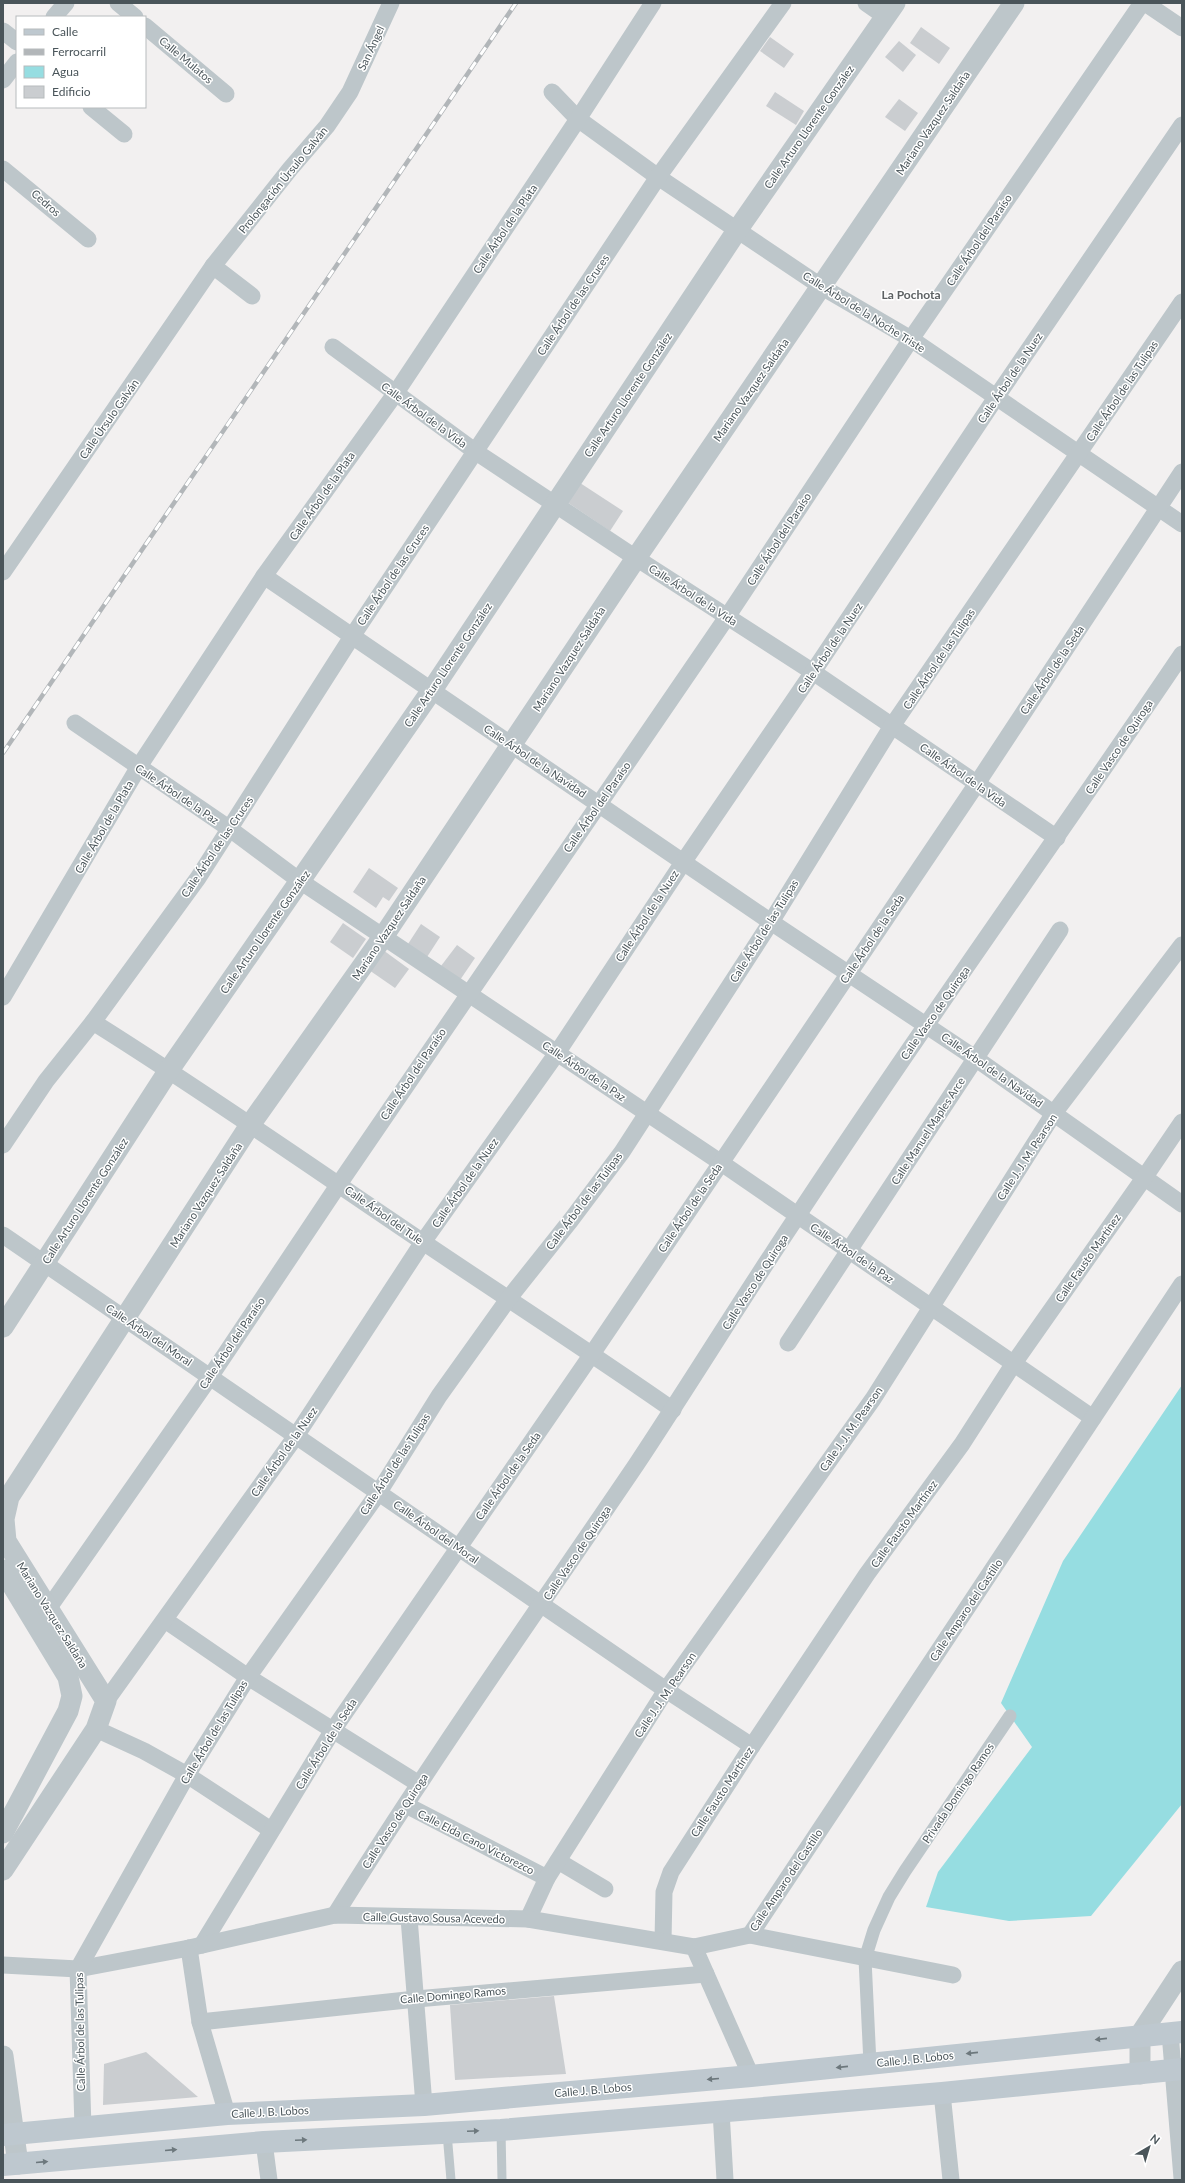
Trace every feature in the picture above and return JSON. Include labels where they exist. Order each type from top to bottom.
[{"type":"main road","name":"Calle J. B. Lobos","points":[[8,2134],[227,2114],[424,2105],[751,2076],[1176,2032]]},
{"type":"main road","points":[[10,2164],[264,2142],[501,2130],[942,2093],[1177,2070]]},
{"type":"street","points":[[55,16],[66,3]]},
{"type":"street","points":[[118,3],[134,16]]},
{"type":"street","name":"San Ángel","points":[[350,92],[391,3]]},
{"type":"street","name":"Calle Árbol de la Plata","points":[[3,997],[138,768],[264,576],[395,394],[578,119],[653,3]]},
{"type":"street","name":"Calle Árbol de las Cruces","points":[[3,1145],[46,1081],[93,1022],[198,878],[353,635],[658,177],[782,3]]},
{"type":"street","points":[[866,3],[891,10]]},
{"type":"street","name":"Mariano Vazquez Saldaña","points":[[106,1701],[6,1541],[4,1519],[9,1497],[126,1319],[250,1125],[383,937],[512,746],[636,558],[1014,3]]},
{"type":"street","name":"Calle Árbol del Paraíso","points":[[48,1609],[210,1377],[339,1184],[727,617],[911,339],[1142,3]]},
{"type":"street","points":[[1145,3],[1182,28]]},
{"type":"street","name":"Calle Arturo Llorente González","points":[[3,1328],[169,1070],[432,690],[738,229],[891,10]]},
{"type":"street","name":"Calle Mulatos","points":[[146,27],[226,94]]},
{"type":"street","points":[[3,31],[16,41]]},
{"type":"street","points":[[3,80],[16,63]]},
{"type":"street","name":"Prolongación Úrsulo Galván","points":[[213,266],[290,168],[328,126],[350,92]]},
{"type":"street","name":"Calle Árbol de la Noche Triste","points":[[552,92],[578,119],[658,177],[822,286],[911,339],[995,399],[1182,524]]},
{"type":"street","points":[[93,108],[124,134]]},
{"type":"street","name":"Calle Árbol de la Nuez","points":[[106,1701],[296,1436],[423,1242],[557,1053],[684,861],[814,672],[995,399],[1182,125]]},
{"type":"street","name":"Cedros","points":[[3,169],[88,240]]},
{"type":"street","points":[[213,266],[252,296]]},
{"type":"street","name":"Calle Úrsulo Galván","points":[[3,572],[213,266]]},
{"type":"street","name":"Calle Árbol de las Tulipas","points":[[83,2127],[78,1969],[188,1775],[248,1677],[379,1492],[439,1396],[509,1298],[571,1220],[622,1152],[771,922],[892,726],[1182,302]]},
{"type":"street","name":"Calle Árbol de la Vida","points":[[332,347],[476,452],[636,558],[814,672],[976,785],[1057,838]]},
{"type":"street","name":"Calle Árbol de la Seda","points":[[195,1946],[271,1830],[333,1730],[592,1354],[720,1162],[976,785],[1160,509],[1182,472]]},
{"type":"street","name":"Calle Árbol de la Navidad","points":[[264,576],[353,635],[512,746],[684,861],[771,922],[975,1058],[1182,1204]]},
{"type":"street","name":"Calle Vasco de Quiroga","points":[[335,1915],[419,1784],[542,1605],[672,1410],[797,1216],[926,1025],[1057,838],[1182,654]]},
{"type":"street","name":"Calle Árbol de la Paz","points":[[75,723],[138,768],[230,829],[300,881],[468,995],[720,1162],[1093,1418]]},
{"type":"street","name":"Calle Manuel Maples Arce","points":[[788,1343],[1060,930]]},
{"type":"street","name":"Calle J. J. M. Pearson","points":[[528,1919],[547,1878],[666,1690],[873,1399],[1054,1113],[1182,945]]},
{"type":"street","name":"Calle Árbol del Tule","points":[[93,1022],[169,1070],[423,1242],[592,1354],[672,1410]]},
{"type":"street","name":"Calle Fausto Martínez","points":[[663,1941],[664,1892],[671,1872],[752,1746],[867,1574],[962,1444],[1014,1363],[1182,1122]]},
{"type":"street","name":"Calle Árbol del Moral","points":[[3,1235],[666,1690],[752,1746]]},
{"type":"street","name":"Calle Amparo del Castillo","points":[[750,1935],[1182,1284]]},
{"type":"street","points":[[3,1570],[68,1677],[72,1696],[68,1710],[3,1833]]},
{"type":"street","points":[[165,1620],[248,1677],[419,1784]]},
{"type":"street","points":[[3,1870],[96,1729],[106,1701]]},
{"type":"street","name":"Privada Domingo Ramos","points":[[865,1959],[874,1930],[889,1897],[1010,1716]]},
{"type":"street","points":[[96,1729],[144,1751],[188,1775],[271,1830]]},
{"type":"street","name":"Calle Elda Cano Victorezco","points":[[406,1805],[547,1878]]},
{"type":"street","points":[[558,1861],[605,1889]]},
{"type":"street","name":"Calle Gustavo Sousa Acevedo","points":[[3,1965],[78,1969],[195,1946],[335,1915],[409,1918],[528,1919],[694,1947],[750,1935],[954,1976]]},
{"type":"street","points":[[409,1918],[424,2105]]},
{"type":"street","points":[[195,1946],[200,2022],[227,2114]]},
{"type":"street","points":[[694,1947],[751,2076]]},
{"type":"street","points":[[865,1959],[870,2064]]},
{"type":"street","points":[[1140,2074],[1140,2035],[1182,1971]]},
{"type":"street","name":"Calle Domingo Ramos","points":[[200,2022],[416,1998],[706,1974]]},
{"type":"street","points":[[1176,2032],[1182,2178]]},
{"type":"street","points":[[3,2056],[10,2164]]},
{"type":"street","points":[[942,2093],[951,2180]]},
{"type":"street","points":[[721,2112],[725,2180]]},
{"type":"street","points":[[264,2142],[269,2180]]},
{"type":"lane","points":[[501,2130],[502,2180]]},
{"type":"lane","points":[[447,2133],[451,2180]]},
{"type":"water","points":[[1182,1385],[1182,1804],[1091,1916],[1009,1921],[926,1907],[938,1872],[1032,1747],[1001,1703],[1063,1561]]},
{"type":"building","points":[[921,27],[950,48],[939,64],[910,43]]},
{"type":"building","points":[[770,37],[794,54],[784,68],[760,51]]},
{"type":"building","points":[[899,41],[916,55],[903,72],[885,57]]},
{"type":"building","points":[[775,92],[804,111],[796,125],[766,106]]},
{"type":"building","points":[[899,99],[918,113],[905,131],[885,117]]},
{"type":"building","points":[[577,481],[623,511],[610,531],[564,500]]},
{"type":"building","points":[[369,868],[398,888],[389,901],[383,897],[376,908],[353,892]]},
{"type":"building","points":[[343,923],[366,939],[353,958],[330,942]]},
{"type":"building","points":[[421,924],[440,937],[427,957],[408,944]]},
{"type":"building","points":[[457,945],[475,958],[460,980],[441,966]]},
{"type":"building","points":[[383,950],[409,969],[395,988],[369,970]]},
{"type":"building","points":[[554,1996],[566,2074],[455,2080],[450,2005]]},
{"type":"building","points":[[146,2052],[198,2097],[103,2105],[104,2064]]},
{"type":"railway","points":[[3,753],[516,3]]},
{"type":"district","name":"La Pochota","points":[[911,295]]}]
